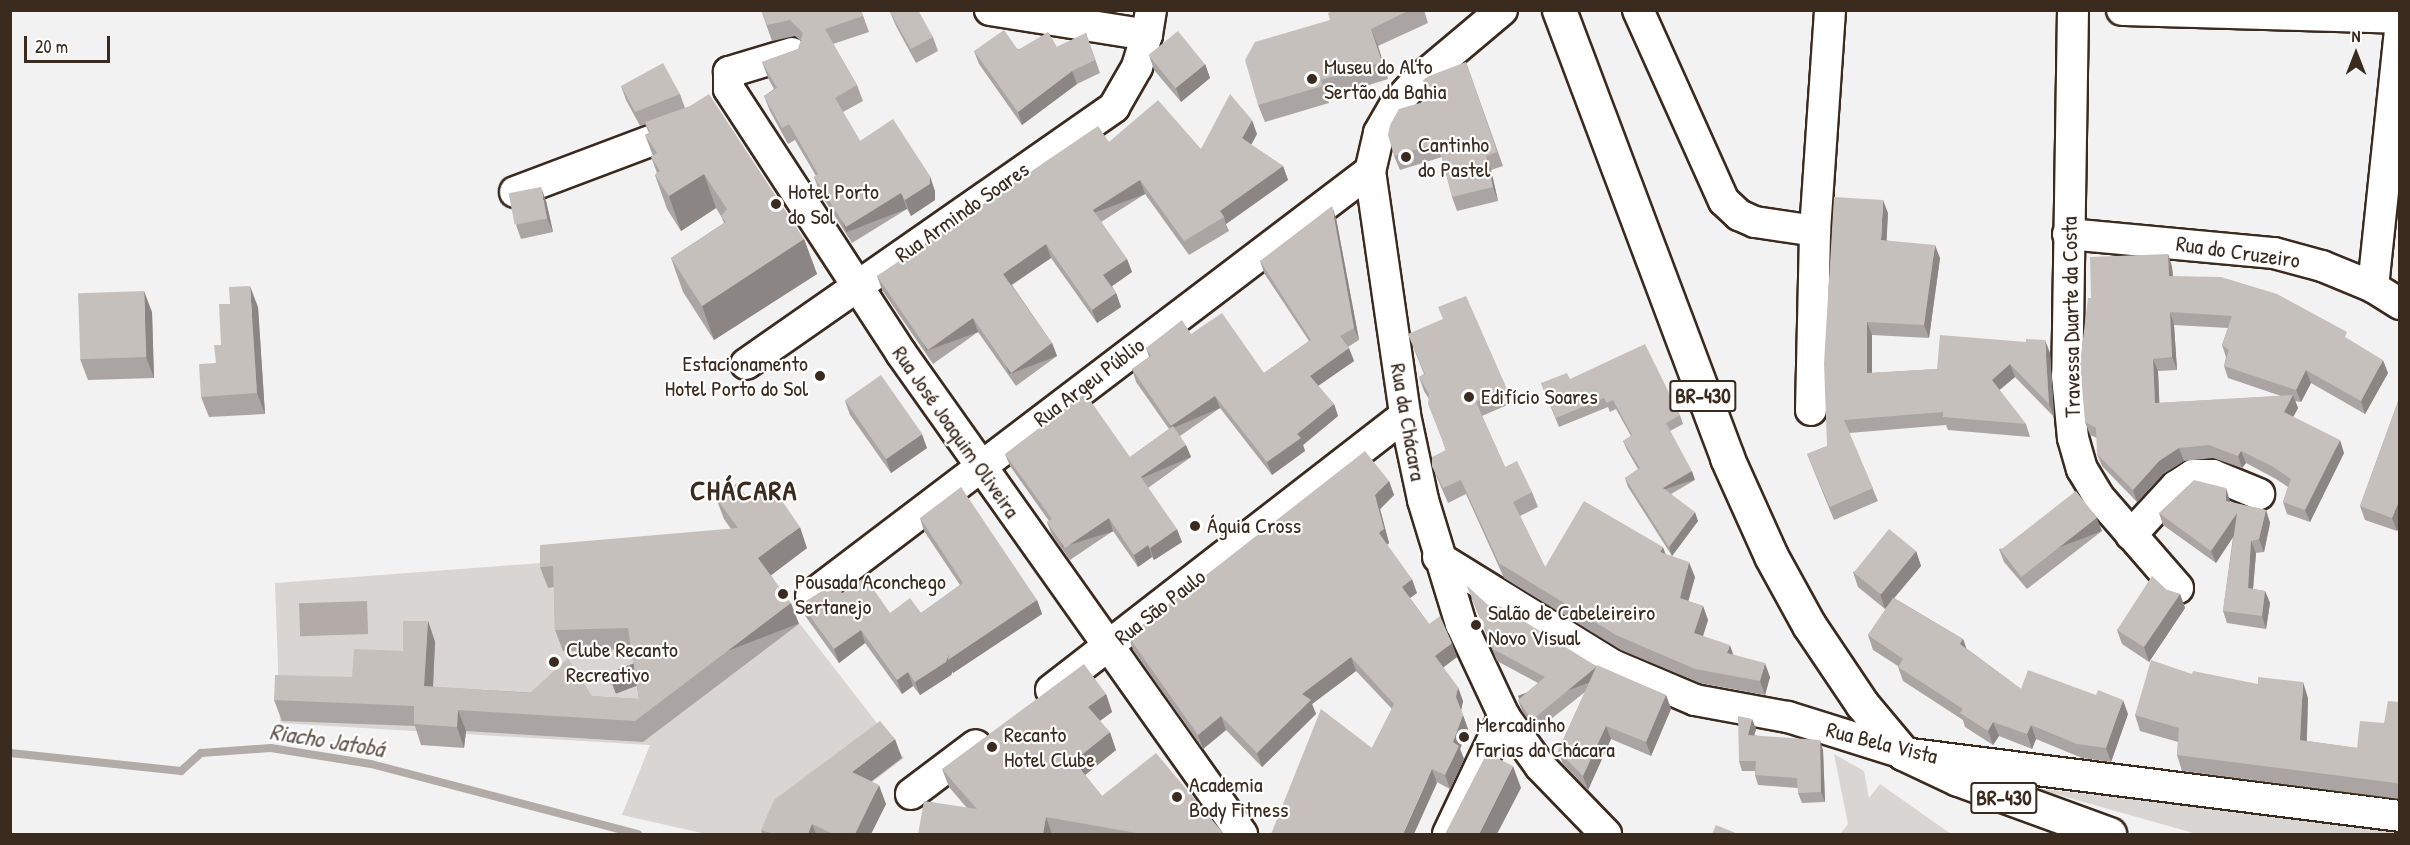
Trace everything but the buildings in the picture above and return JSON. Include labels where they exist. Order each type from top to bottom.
[{"type":"main road","name":"BR-430","points":[[1559,10],[1631,210],[1749,511],[1809,625],[1862,704],[1903,753],[1968,784],[2109,834]]},
{"type":"street","points":[[990,10],[1149,23]]},
{"type":"street","name":"Rua da Chácara","points":[[1502,10],[1414,84],[1395,105],[1379,133],[1370,171],[1405,415],[1438,557],[1461,624],[1504,716],[1540,766],[1605,834]]},
{"type":"street","points":[[1638,10],[1724,201],[1739,215],[1755,222],[1815,231]]},
{"type":"street","points":[[1811,410],[1815,231],[1830,10]]},
{"type":"street","name":"Travessa Duarte da Costa","points":[[2073,10],[2067,376],[2073,438],[2082,469],[2098,496],[2178,588]]},
{"type":"street","points":[[2122,10],[2400,18]]},
{"type":"street","name":"Rua Armindo Soares","points":[[746,364],[1114,107],[1137,67],[1149,23]]},
{"type":"street","points":[[2373,287],[2400,32]]},
{"type":"street","name":"Rua José Joaquim Oliveira","points":[[792,53],[729,72],[729,89],[979,465],[1242,834]]},
{"type":"street","points":[[515,192],[684,128],[737,101]]},
{"type":"street","name":"Rua Argeu Públio","points":[[811,596],[979,465],[1370,171]]},
{"type":"street","name":"Rua do Cruzeiro","points":[[2068,234],[2274,253],[2322,266],[2373,287],[2400,304]]},
{"type":"street","name":"Rua São Paulo","points":[[1024,710],[1109,647],[1405,415]]},
{"type":"street","points":[[2131,535],[2176,486],[2193,474],[2213,476],[2259,494]]},
{"type":"street","name":"Rua Bela Vista","points":[[1438,557],[1613,665],[1695,700],[1788,717],[1903,753],[2400,816]]},
{"type":"street","points":[[1448,834],[1504,716]]},
{"type":"street","points":[[911,794],[996,731]]},
{"type":"shaded area","name":"Clube Recanto Recreativo","points":[[714,550],[783,602],[904,758],[859,792],[825,834],[706,834],[622,815],[650,745],[280,723],[275,583]]},
{"type":"shaded area","points":[[367,601],[368,634],[300,636],[299,603]]},
{"type":"shaded area","points":[[1834,754],[1864,771],[1869,798],[1880,784],[1951,834],[1840,834],[1848,824]]},
{"type":"shaded area","points":[[2034,788],[2399,829],[2399,834],[2197,834]]},
{"type":"waterway","name":"Riacho Jatobá","points":[[10,753],[181,771],[201,753],[271,748],[371,764],[638,834]]},
{"type":"place","name":"Museu do Alto Sertão da Bahia","points":[[1312,79]]},
{"type":"place","name":"Cantinho do Pastel","points":[[1406,157]]},
{"type":"place","name":"Hotel Porto do Sol","points":[[776,204]]},
{"type":"place","name":"Estacionamento Hotel Porto do Sol","points":[[820,376]]},
{"type":"place","name":"Edifício Soares","points":[[1469,397]]},
{"type":"place","name":"Águia Cross","points":[[1195,526]]},
{"type":"place","name":"Pousada Aconchego Sertanejo","points":[[783,594]]},
{"type":"place","name":"Salão de Cabeleireiro Novo Visual","points":[[1476,625]]},
{"type":"place","name":"Clube Recanto Recreativo","points":[[554,662]]},
{"type":"place","name":"Mercadinho Farias da Chácara","points":[[1464,737]]},
{"type":"place","name":"Recanto Hotel Clube","points":[[992,747]]},
{"type":"place","name":"Academia Body Fitness","points":[[1177,797]]},
{"type":"district","name":"CHÁCARA","points":[[744,490]]}]
